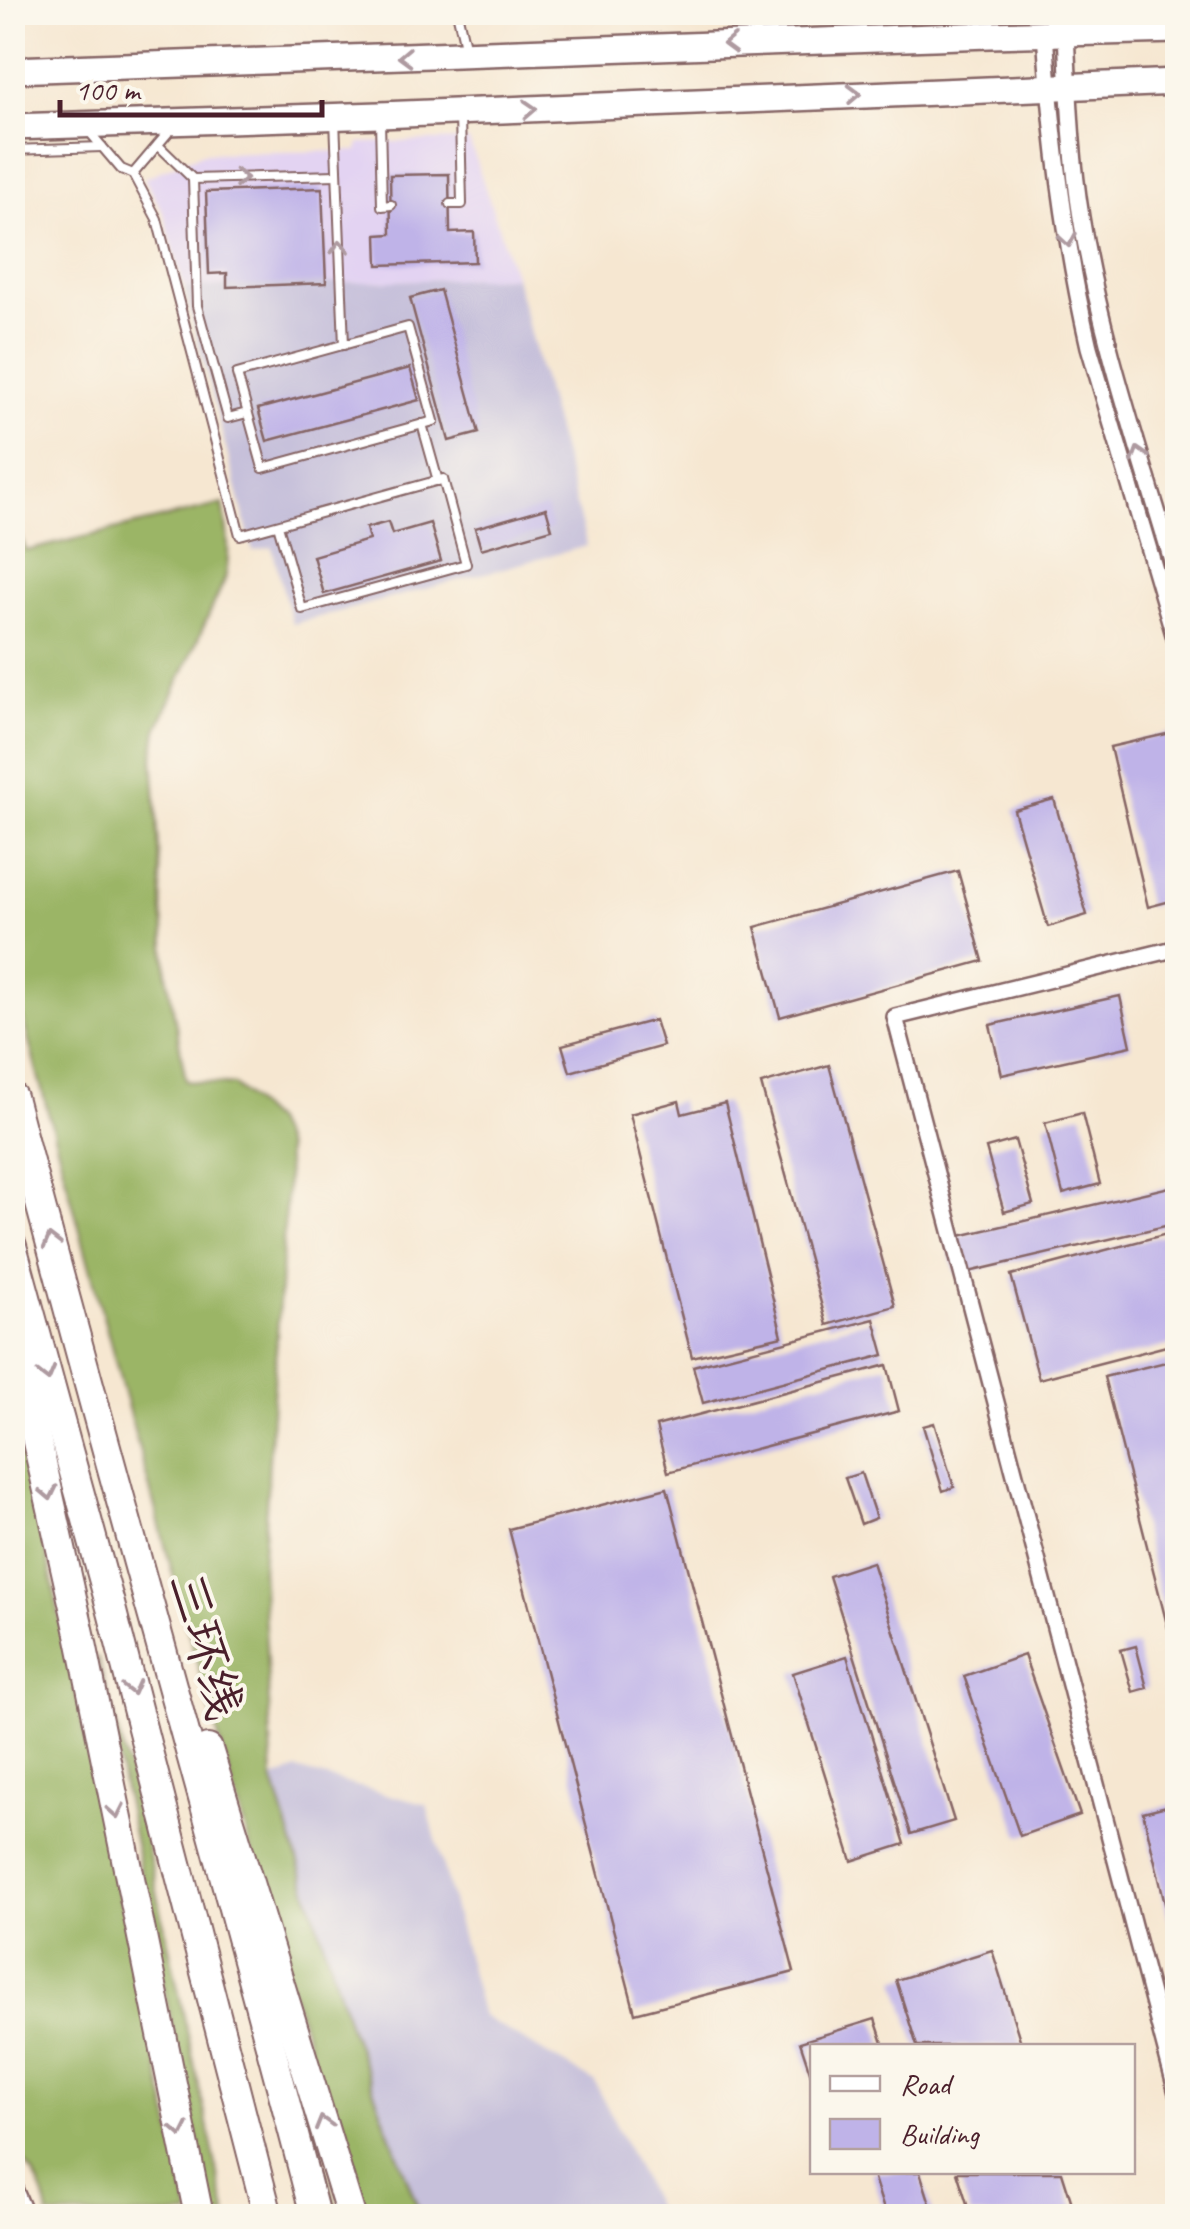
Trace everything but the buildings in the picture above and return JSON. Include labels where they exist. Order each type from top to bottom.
[{"type":"highway","name":"三环线","points":[[16,1109],[148,1606],[260,2000],[315,2216]]},
{"type":"highway","name":"三环线","points":[[12,1246],[109,1600],[265,2216]]},
{"type":"highway","points":[[12,1330],[80,1638],[198,2216]]},
{"type":"highway","points":[[148,1606],[182,1660],[351,2216]]},
{"type":"main road","points":[[12,70],[1178,30]]},
{"type":"main road","points":[[12,127],[380,116],[1178,82]]},
{"type":"street","points":[[1055,33],[1064,218],[1083,320],[1178,648]]},
{"type":"street","points":[[1058,86],[1072,143],[1095,288],[1178,581]]},
{"type":"street","points":[[1178,948],[895,1017],[1178,2097]]},
{"type":"street","points":[[12,2190],[24,2216]]},
{"type":"lane","points":[[457,12],[467,54]]},
{"type":"lane","points":[[450,204],[462,204],[460,112]]},
{"type":"lane","points":[[335,116],[344,345]]},
{"type":"lane","points":[[380,116],[382,206],[391,205]]},
{"type":"lane","points":[[132,174],[176,122]]},
{"type":"lane","points":[[83,125],[121,169],[132,174],[157,219],[240,535],[443,480],[466,564],[302,609],[278,525]]},
{"type":"lane","points":[[158,145],[193,179],[197,306],[228,418],[247,413]]},
{"type":"lane","points":[[12,150],[102,147]]},
{"type":"lane","points":[[193,179],[338,174]]},
{"type":"lane","points":[[408,327],[434,420],[263,468],[237,374],[344,345],[408,327]]},
{"type":"lane","points":[[422,424],[438,481]]},
{"type":"shaded area","points":[[469,140],[515,277],[184,288],[164,214],[144,178],[203,153],[358,151],[359,143]]},
{"type":"shaded area","points":[[515,277],[587,546],[292,624],[272,547],[253,551],[184,288]]},
{"type":"shaded area","points":[[297,1770],[427,1805],[482,2016],[595,2082],[660,2216],[421,2216],[350,2028],[273,1779]]},
{"type":"green space","points":[[223,504],[228,551],[225,579],[157,730],[153,757],[167,975],[186,1081],[234,1085],[273,1122],[285,1148],[287,1179],[262,1569],[273,1779],[350,2028],[421,2216],[361,2216],[195,1656],[13,983],[12,510],[26,551]]},
{"type":"green space","points":[[12,1391],[191,2216],[48,2216],[37,2180],[13,2151]]},
{"type":"green space","points":[[97,1656],[140,1813],[227,2216],[210,2216]]},
{"type":"green space","points":[[272,1997],[339,2216],[324,2216]]}]
